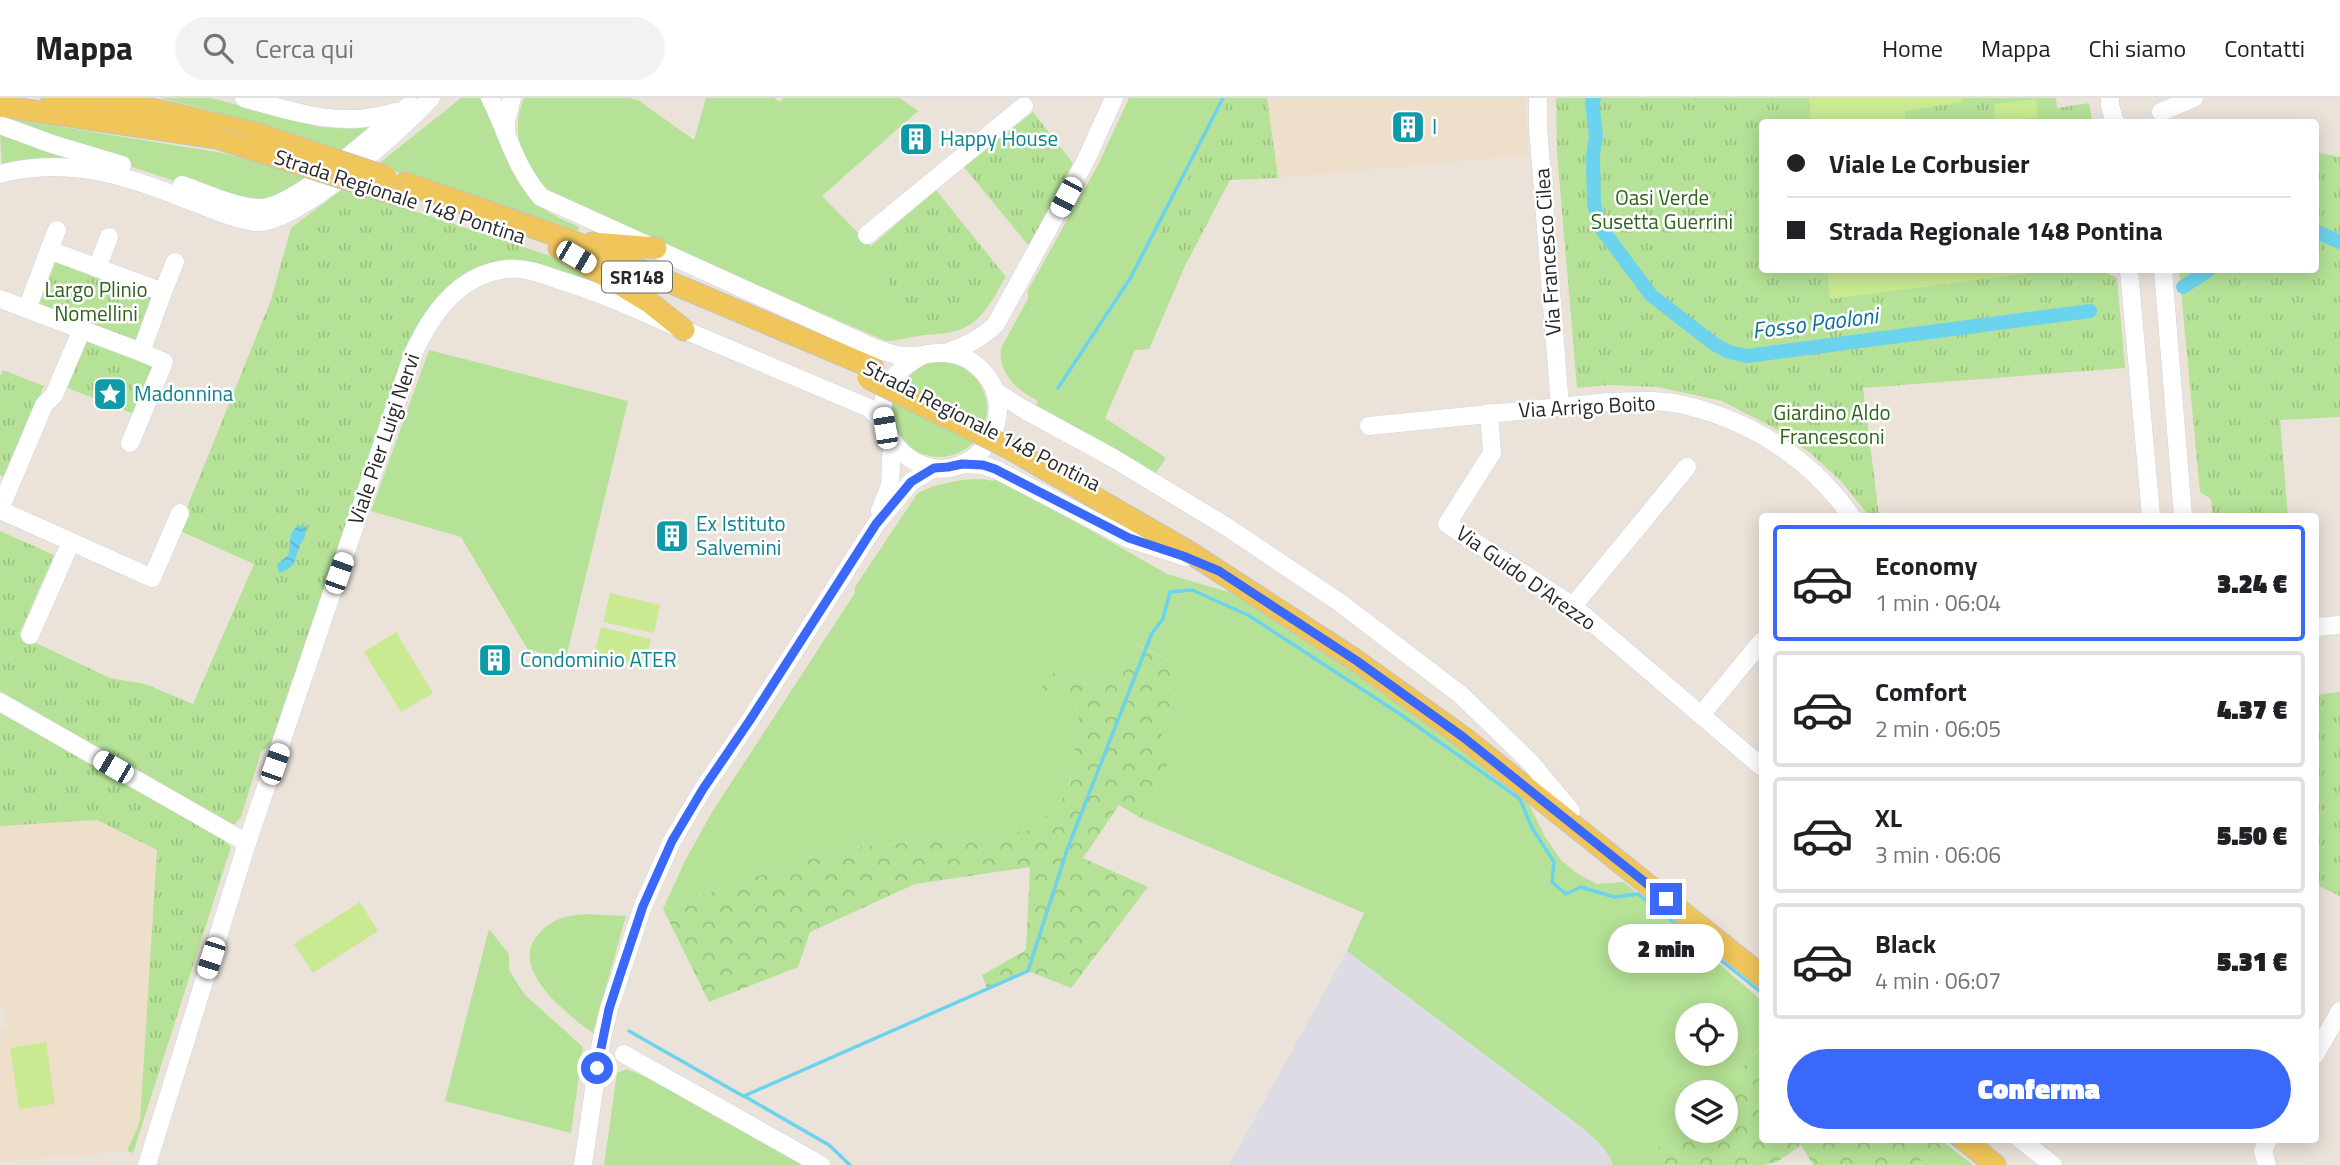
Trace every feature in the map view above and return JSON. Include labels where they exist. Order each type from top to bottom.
[{"type":"main road","name":"Strada Regionale 148 Pontina","points":[[52,98],[217,138],[402,189]]},
{"type":"main road","name":"Strada Regionale 148 Pontina","points":[[94,98],[166,111],[258,134],[402,189],[566,244],[870,373],[1009,442],[1194,540],[1363,651],[1472,732],[1759,959]]},
{"type":"main road","points":[[145,98],[207,115],[258,134]]},
{"type":"main road","points":[[0,106],[217,138]]},
{"type":"main road","points":[[566,244],[656,248]]},
{"type":"main road","points":[[566,244],[684,330]]},
{"type":"main road","name":"Strada Regionale 148 Pontina","points":[[1009,442],[1219,571],[1357,661],[1463,737],[1759,973]]},
{"type":"main road","points":[[1969,1143],[1996,1165]]},
{"type":"main road","points":[[1987,1143],[2013,1165]]},
{"type":"street","points":[[244,98],[338,120],[375,117],[429,98]]},
{"type":"street","points":[[0,174],[33,167],[84,167],[121,175],[221,213],[257,222],[271,220],[310,200],[392,136],[414,117],[429,98]]},
{"type":"street","points":[[490,98],[527,181],[541,197],[872,347],[907,356],[948,352],[969,345],[996,324],[1086,160],[1114,98]]},
{"type":"street","points":[[506,137],[506,121],[512,98]]},
{"type":"street","name":"Via Francesco Cilea","points":[[1538,98],[1560,406]]},
{"type":"street","points":[[2110,98],[2114,119]]},
{"type":"street","points":[[2159,111],[2194,98]]},
{"type":"street","points":[[867,235],[1031,102]]},
{"type":"street","points":[[0,125],[228,201],[251,208],[264,208],[288,200],[307,188],[410,105]]},
{"type":"street","points":[[27,309],[57,230]]},
{"type":"street","points":[[97,268],[109,237]]},
{"type":"street","points":[[49,250],[163,292]]},
{"type":"street","points":[[141,352],[175,262]]},
{"type":"street","name":"Viale Pier Luigi Nervi","points":[[147,1165],[247,843],[413,354],[424,328],[443,302],[461,287],[484,274],[508,269],[531,271],[600,293],[869,408],[889,435]]},
{"type":"street","points":[[2129,273],[2151,513]]},
{"type":"street","points":[[2162,273],[2183,513]]},
{"type":"street","points":[[0,299],[164,362],[130,443]]},
{"type":"street","points":[[82,329],[54,396],[44,405],[0,510],[152,578],[180,513]]},
{"type":"street","points":[[948,352],[978,367],[988,377],[995,391],[998,419],[993,434],[975,457],[962,464]]},
{"type":"street","points":[[876,524],[890,485],[889,435],[883,411],[885,393],[893,377],[905,364],[921,356]]},
{"type":"street","points":[[995,391],[1216,520],[1339,602],[1461,695],[1523,755],[1571,811]]},
{"type":"street","name":"Via Arrigo Boito","points":[[1369,426],[1645,400],[1683,405],[1730,420],[1781,446],[1812,470],[1834,492],[1849,513]]},
{"type":"street","name":"Via Guido D'Arezzo","points":[[1489,414],[1492,453],[1447,524],[1573,606],[1759,764]]},
{"type":"street","points":[[2143,425],[2175,423]]},
{"type":"street","points":[[889,435],[903,455],[918,463],[934,468],[962,464],[983,465],[995,469],[1129,538],[1219,571]]},
{"type":"street","points":[[1573,606],[1687,467]]},
{"type":"street","points":[[583,1165],[601,1042],[609,1009],[643,906],[667,852],[703,789],[876,524],[911,482],[934,468]]},
{"type":"street","points":[[30,635],[71,542]]},
{"type":"street","points":[[2319,628],[2340,625]]},
{"type":"street","points":[[1701,715],[1759,645]]},
{"type":"street","points":[[0,702],[247,843]]},
{"type":"street","points":[[2319,1048],[2340,1011]]},
{"type":"street","points":[[624,1054],[821,1165]]},
{"type":"street","points":[[2025,1143],[2053,1165]]},
{"type":"street","points":[[2266,1143],[2263,1151],[2267,1165]]},
{"type":"shaded area","points":[[1267,98],[1525,98],[1528,155],[1278,178]]},
{"type":"shaded area","points":[[97,820],[157,849],[140,1122],[127,1151],[0,1162],[0,1031],[7,1027],[0,999],[0,826]]},
{"type":"shaded area","points":[[1347,951],[1572,1120],[1601,1145],[1613,1165],[1229,1165]]},
{"type":"green space","points":[[160,98],[211,98],[320,127],[353,129],[381,124],[348,150],[337,152],[212,111]]},
{"type":"green space","points":[[461,98],[484,98],[522,186],[539,206],[579,227],[577,235],[377,165]]},
{"type":"green space","points":[[524,98],[638,100],[694,140],[706,98],[774,98],[780,102],[783,98],[900,98],[918,111],[822,196],[871,246],[900,310],[978,307],[1006,277],[985,311],[967,327],[952,332],[886,341],[558,200],[537,179],[523,155],[518,127]]},
{"type":"green space","points":[[1129,98],[1229,98],[1152,249],[1185,266],[1149,349],[1135,350],[1105,418],[1166,458],[1156,473],[1036,405],[1038,401],[1010,380],[1001,357],[1001,348],[1028,299],[1028,290],[1098,165]]},
{"type":"green space","points":[[1229,98],[1267,98],[1278,178],[1230,180],[1185,266],[1152,249]]},
{"type":"green space","name":"Oasi Verde Susetta Guerrini","points":[[1556,98],[2056,98],[2057,108],[2089,103],[2092,119],[1759,119],[1759,273],[2107,273],[2117,278],[2125,368],[1863,388],[1879,513],[1867,513],[1841,481],[1809,452],[1774,428],[1722,401],[1657,387],[1607,385],[1577,388],[1557,152]]},
{"type":"green space","points":[[1809,98],[1963,98],[1963,102],[1905,111],[1905,119],[1811,119]]},
{"type":"green space","points":[[2036,99],[2038,117],[1996,119],[1994,104]]},
{"type":"green space","points":[[1033,112],[1073,163],[1029,246],[964,167]]},
{"type":"green space","points":[[0,117],[223,153],[314,177],[292,194],[246,204],[67,146]]},
{"type":"green space","points":[[0,134],[88,165],[2,168]]},
{"type":"green space","points":[[2319,153],[2340,157],[2340,417],[2280,420],[2288,513],[2213,513],[2211,499],[2200,492],[2179,273],[2319,273]]},
{"type":"green space","points":[[344,188],[572,263],[646,306],[531,264],[437,300],[280,736],[261,752],[241,817],[233,825],[0,691],[0,531],[54,555],[19,635],[110,678],[145,684],[193,704],[254,564],[178,530],[271,300],[291,228]]},
{"type":"green space","points":[[936,190],[1006,277],[978,307],[948,321],[925,324],[900,310],[871,246]]},
{"type":"green space","name":"Largo Plinio Nomellini","points":[[56,261],[155,299],[137,345],[38,307]]},
{"type":"green space","points":[[1827,273],[2032,273],[1830,299]]},
{"type":"green space","points":[[84,340],[153,367],[134,414],[65,387]]},
{"type":"green space","points":[[429,350],[628,401],[566,658],[528,650],[461,537],[371,511]]},
{"type":"green space","points":[[939,361],[957,364],[973,375],[984,391],[987,409],[984,427],[973,443],[957,454],[939,457],[921,454],[905,443],[894,427],[891,409],[894,391],[905,375],[921,364]]},
{"type":"green space","points":[[3,370],[44,386],[7,478],[0,475],[0,376]]},
{"type":"green space","points":[[997,477],[1167,574],[1242,596],[1395,699],[1526,798],[1545,837],[1561,860],[1578,874],[1597,884],[1624,882],[1759,998],[1759,1048],[1738,1083],[1738,1080],[1675,1080],[1675,1135],[1657,1148],[1647,1165],[1613,1165],[1601,1146],[1584,1129],[1347,951],[1364,913],[1141,818],[1174,752],[1160,731],[1184,669],[1137,644],[1119,683],[1093,686],[1048,671],[1074,700],[1081,727],[1070,765],[1071,790],[1032,830],[831,850],[663,909],[712,812],[917,494],[933,487],[976,479],[993,481]]},
{"type":"green space","points":[[610,593],[660,605],[654,633],[603,622]]},
{"type":"green space","points":[[601,627],[651,639],[644,667],[594,656]]},
{"type":"green space","points":[[396,632],[433,693],[401,712],[364,652]]},
{"type":"green space","points":[[1136,644],[1184,669],[1160,731],[1174,752],[1141,818],[1119,805],[1083,858],[1148,887],[1071,988],[1028,971],[987,989],[982,975],[1026,950],[1030,867],[915,884],[810,932],[798,967],[709,1002],[663,909],[831,850],[1032,830],[1071,790],[1070,765],[1081,727],[1074,700],[1042,689],[1048,671],[1093,686],[1119,683]]},
{"type":"green space","points":[[2340,692],[2340,896],[2319,886],[2319,695]]},
{"type":"green space","points":[[0,710],[221,838],[231,847],[133,1153],[127,1151],[140,1122],[157,850],[97,820],[0,826]]},
{"type":"green space","points":[[360,902],[378,931],[313,973],[294,944]]},
{"type":"green space","points":[[586,914],[626,916],[593,1033],[544,990],[530,962],[531,948],[543,929],[559,919]]},
{"type":"green space","points":[[489,929],[509,954],[509,970],[524,994],[583,1047],[571,1133],[445,1101]]},
{"type":"green space","points":[[46,1042],[55,1104],[19,1109],[10,1048]]},
{"type":"green space","points":[[1759,1049],[1759,1143],[1946,1144],[1915,1165],[1813,1165],[1801,1145],[1777,1162],[1763,1165],[1647,1165],[1657,1148],[1675,1135],[1675,1143],[1738,1143],[1738,1080],[1736,1080]]},
{"type":"green space","points":[[627,1069],[666,1086],[805,1165],[604,1165],[617,1073]]},
{"type":"green space","points":[[1946,1144],[1973,1165],[1915,1165]]},
{"type":"water","points":[[303,525],[306,527],[305,534],[293,564],[279,573],[277,565],[289,554],[292,532]]},
{"type":"waterway","points":[[1058,388],[1131,277],[1223,98]]},
{"type":"waterway","name":"Fosso Paoloni","points":[[1594,98],[1594,205],[1601,228],[1651,295],[1714,344],[1729,352],[1747,356],[2090,311]]},
{"type":"waterway","name":"Fosso Paoloni","points":[[2319,233],[2340,242]]},
{"type":"waterway","name":"Fosso Paoloni","points":[[2183,287],[2204,273]]},
{"type":"waterway","points":[[850,1165],[829,1145],[744,1096],[1028,971],[1067,850],[1152,633],[1163,619],[1170,592],[1192,590],[1248,615],[1400,714],[1520,799],[1532,828],[1554,862],[1552,882],[1566,894],[1581,887],[1614,897],[1638,894],[1759,991]]},
{"type":"waterway","points":[[629,1031],[743,1096]]},
{"type":"waterway","points":[[1952,1143],[1957,1147]]},
{"type":"place","name":"I","points":[[1408,127]]},
{"type":"place","name":"Happy House","points":[[916,139]]},
{"type":"place","name":"Madonnina","points":[[110,394]]},
{"type":"place","name":"Ex Istituto Salvemini","points":[[672,536]]},
{"type":"place","name":"Condominio ATER","points":[[495,660]]},
{"type":"route","points":[[597,1068],[609,1009],[620,975],[643,906],[672,841],[876,524],[902,490],[934,468],[962,464],[983,465],[995,469],[1129,538],[1219,571],[1357,661],[1463,737],[1666,899]]},
{"type":"park label","name":"Giardino Aldo Francesconi","points":[[1832,425]]}]
